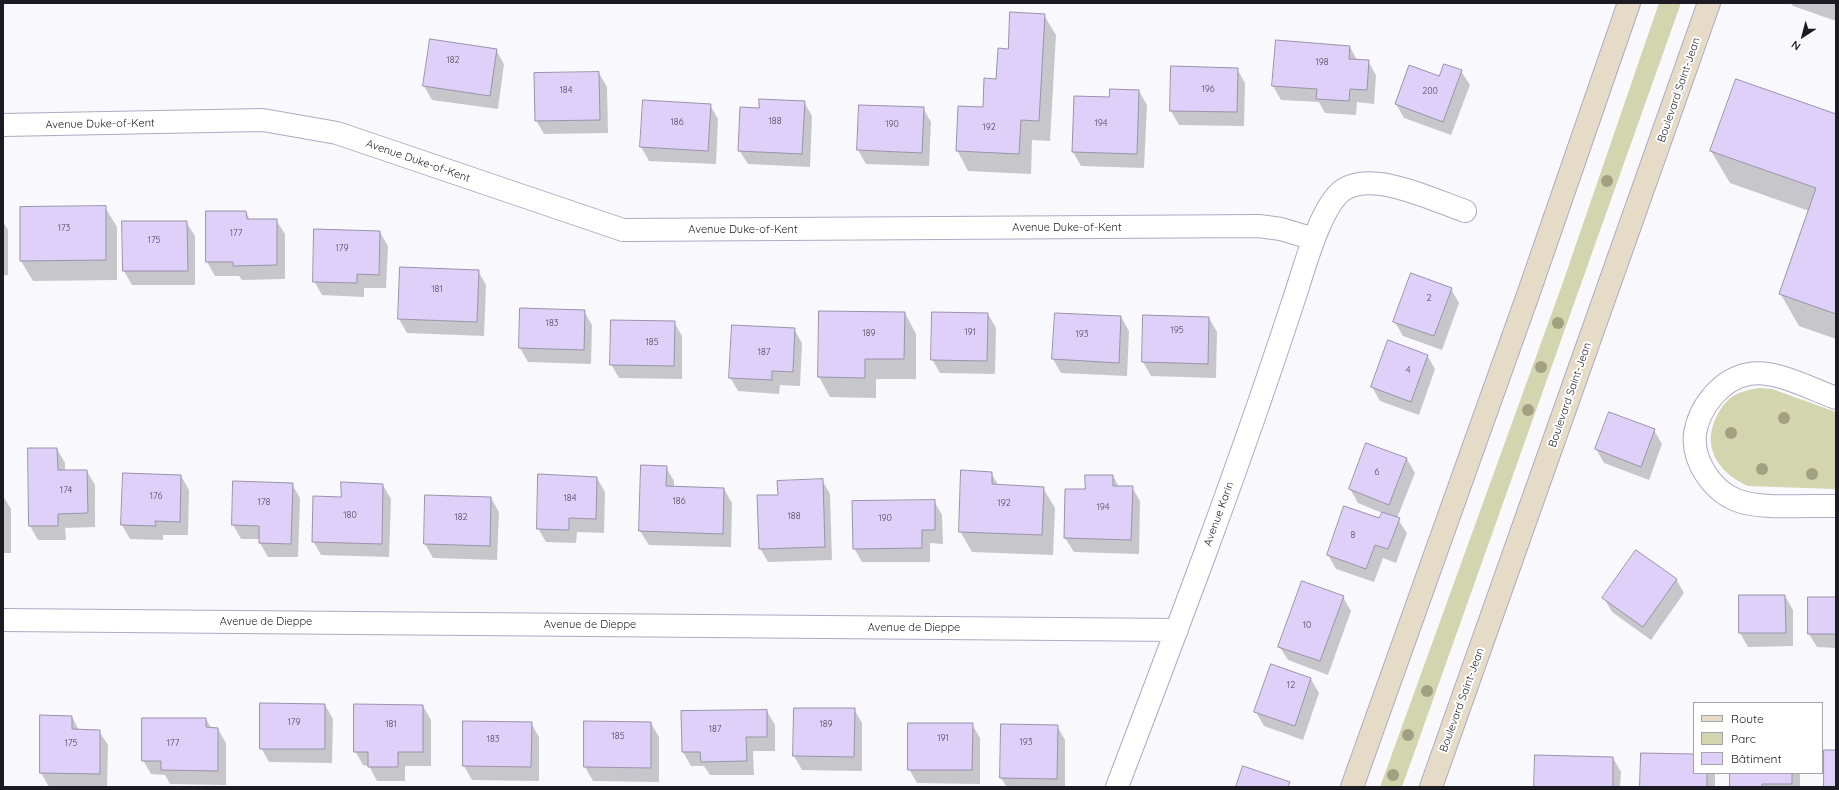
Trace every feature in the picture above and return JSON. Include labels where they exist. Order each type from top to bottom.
[{"type":"main road","points":[[1352,787],[1529,292],[1629,3]]},
{"type":"main road","name":"Boulevard Saint-Jean","points":[[1431,787],[1709,3]]},
{"type":"street","name":"Avenue Duke-of-Kent","points":[[3,126],[256,121],[271,122],[337,133],[623,230],[1259,226],[1281,229],[1314,239]]},
{"type":"street","points":[[1314,239],[1332,203],[1341,192],[1351,186],[1370,183],[1386,185],[1464,211]]},
{"type":"street","name":"Avenue Karin","points":[[1117,787],[1177,630],[1272,365],[1314,239]]},
{"type":"street","points":[[1836,398],[1774,375],[1761,373],[1748,374],[1725,385],[1707,402],[1695,435],[1697,454],[1704,472],[1722,491],[1735,500],[1749,505],[1836,506]]},
{"type":"street","name":"Avenue de Dieppe","points":[[3,620],[1177,630]]},
{"type":"green space","points":[[1659,3],[1681,3],[1402,787],[1380,787],[1562,285]]},
{"type":"green space","points":[[1759,388],[1772,389],[1836,412],[1836,489],[1748,486],[1727,473],[1720,465],[1714,456],[1711,446],[1713,424],[1719,412],[1726,402],[1733,396],[1744,391]]},
{"type":"building","points":[[1010,12],[1045,14],[1039,121],[1021,120],[1019,154],[956,151],[958,106],[983,107],[984,78],[996,79],[998,48],[1008,49]]},
{"type":"building","points":[[430,39],[497,49],[490,96],[423,86]]},
{"type":"building","points":[[1276,40],[1350,46],[1349,59],[1369,60],[1367,90],[1350,89],[1349,101],[1316,99],[1317,89],[1272,86]]},
{"type":"building","points":[[1444,64],[1462,70],[1443,122],[1395,104],[1409,65],[1439,76]]},
{"type":"building","points":[[1171,66],[1238,68],[1237,112],[1170,111]]},
{"type":"building","points":[[599,72],[600,120],[535,121],[534,73]]},
{"type":"building","points":[[1736,79],[1836,114],[1836,314],[1779,294],[1816,188],[1710,151]]},
{"type":"building","points":[[1110,89],[1139,90],[1137,154],[1072,152],[1074,96],[1109,97]]},
{"type":"building","points":[[759,99],[805,101],[802,154],[738,151],[740,107],[759,108]]},
{"type":"building","points":[[643,100],[711,104],[708,151],[640,147]]},
{"type":"building","points":[[859,105],[924,107],[922,153],[857,150]]},
{"type":"building","points":[[106,206],[106,260],[20,261],[20,207]]},
{"type":"building","points":[[206,211],[246,211],[247,219],[277,219],[277,265],[233,266],[233,262],[206,262]]},
{"type":"building","points":[[122,221],[187,221],[188,271],[123,271]]},
{"type":"building","points":[[314,229],[380,231],[379,275],[357,274],[357,283],[313,282]]},
{"type":"building","points":[[400,267],[479,270],[477,322],[398,319]]},
{"type":"building","points":[[1411,273],[1452,288],[1434,336],[1393,322]]},
{"type":"building","points":[[520,308],[585,310],[584,350],[519,348]]},
{"type":"building","points":[[819,311],[905,312],[904,359],[865,359],[865,378],[818,377]]},
{"type":"building","points":[[932,312],[988,313],[987,361],[931,360]]},
{"type":"building","points":[[1055,313],[1121,316],[1119,363],[1052,359]]},
{"type":"building","points":[[1143,315],[1209,317],[1208,364],[1142,362]]},
{"type":"building","points":[[611,320],[675,321],[674,366],[610,365]]},
{"type":"building","points":[[732,325],[795,328],[793,372],[772,371],[772,380],[729,378]]},
{"type":"building","points":[[1388,340],[1428,355],[1411,402],[1371,387]]},
{"type":"building","points":[[1609,412],[1655,429],[1641,467],[1595,449]]},
{"type":"building","points":[[1366,443],[1407,458],[1389,505],[1349,489]]},
{"type":"building","points":[[28,448],[57,448],[58,470],[87,470],[88,513],[58,514],[58,526],[29,526]]},
{"type":"building","points":[[641,465],[667,466],[666,486],[724,488],[723,534],[639,531]]},
{"type":"building","points":[[961,470],[992,472],[992,484],[1044,487],[1042,535],[959,532]]},
{"type":"building","points":[[123,473],[181,475],[180,522],[155,521],[156,526],[121,525]]},
{"type":"building","points":[[538,474],[597,477],[596,519],[569,518],[569,530],[537,529]]},
{"type":"building","points":[[1085,475],[1113,475],[1113,486],[1133,486],[1131,540],[1064,538],[1065,489],[1085,489]]},
{"type":"building","points":[[823,479],[825,547],[759,549],[757,495],[778,495],[777,481]]},
{"type":"building","points":[[233,481],[293,483],[291,544],[259,543],[259,526],[232,525]]},
{"type":"building","points":[[341,482],[383,484],[382,544],[312,542],[313,496],[341,497]]},
{"type":"building","points":[[425,495],[491,497],[490,546],[424,544]]},
{"type":"building","points":[[935,500],[935,530],[922,530],[922,548],[853,549],[852,501]]},
{"type":"building","points":[[1344,506],[1379,518],[1382,512],[1400,518],[1388,549],[1375,545],[1366,569],[1327,555]]},
{"type":"building","points":[[1636,550],[1677,579],[1643,627],[1602,598]]},
{"type":"building","points":[[1302,581],[1344,596],[1320,661],[1278,647]]},
{"type":"building","points":[[1739,595],[1785,595],[1786,633],[1739,633]]},
{"type":"building","points":[[1808,597],[1836,597],[1836,634],[1808,634]]},
{"type":"building","points":[[1271,664],[1311,678],[1295,726],[1254,712]]},
{"type":"building","points":[[260,703],[325,704],[325,749],[260,749]]},
{"type":"building","points":[[354,704],[423,705],[423,752],[398,752],[398,767],[368,767],[368,752],[354,752]]},
{"type":"building","points":[[794,708],[855,708],[854,757],[793,756]]},
{"type":"building","points":[[767,710],[767,737],[746,737],[747,761],[701,762],[700,752],[682,752],[681,711]]},
{"type":"building","points":[[40,715],[72,716],[72,729],[100,730],[100,774],[40,773]]},
{"type":"building","points":[[142,718],[206,718],[206,727],[218,728],[218,771],[161,770],[161,761],[142,761]]},
{"type":"building","points":[[463,721],[532,722],[531,767],[463,766]]},
{"type":"building","points":[[584,721],[651,722],[651,768],[584,767]]},
{"type":"building","points":[[908,723],[973,723],[972,770],[908,770]]},
{"type":"building","points":[[1001,724],[1058,725],[1057,779],[1000,778]]},
{"type":"building","points":[[1824,750],[1836,750],[1836,787],[1824,787]]},
{"type":"building","points":[[1641,753],[1693,754],[1693,774],[1707,774],[1707,787],[1640,787]]},
{"type":"building","points":[[1535,755],[1613,757],[1613,787],[1534,787]]},
{"type":"building","points":[[1243,766],[1290,782],[1288,787],[1236,787]]},
{"type":"building","points":[[1730,774],[1792,774],[1792,784],[1762,784],[1762,787],[1730,787]]}]
